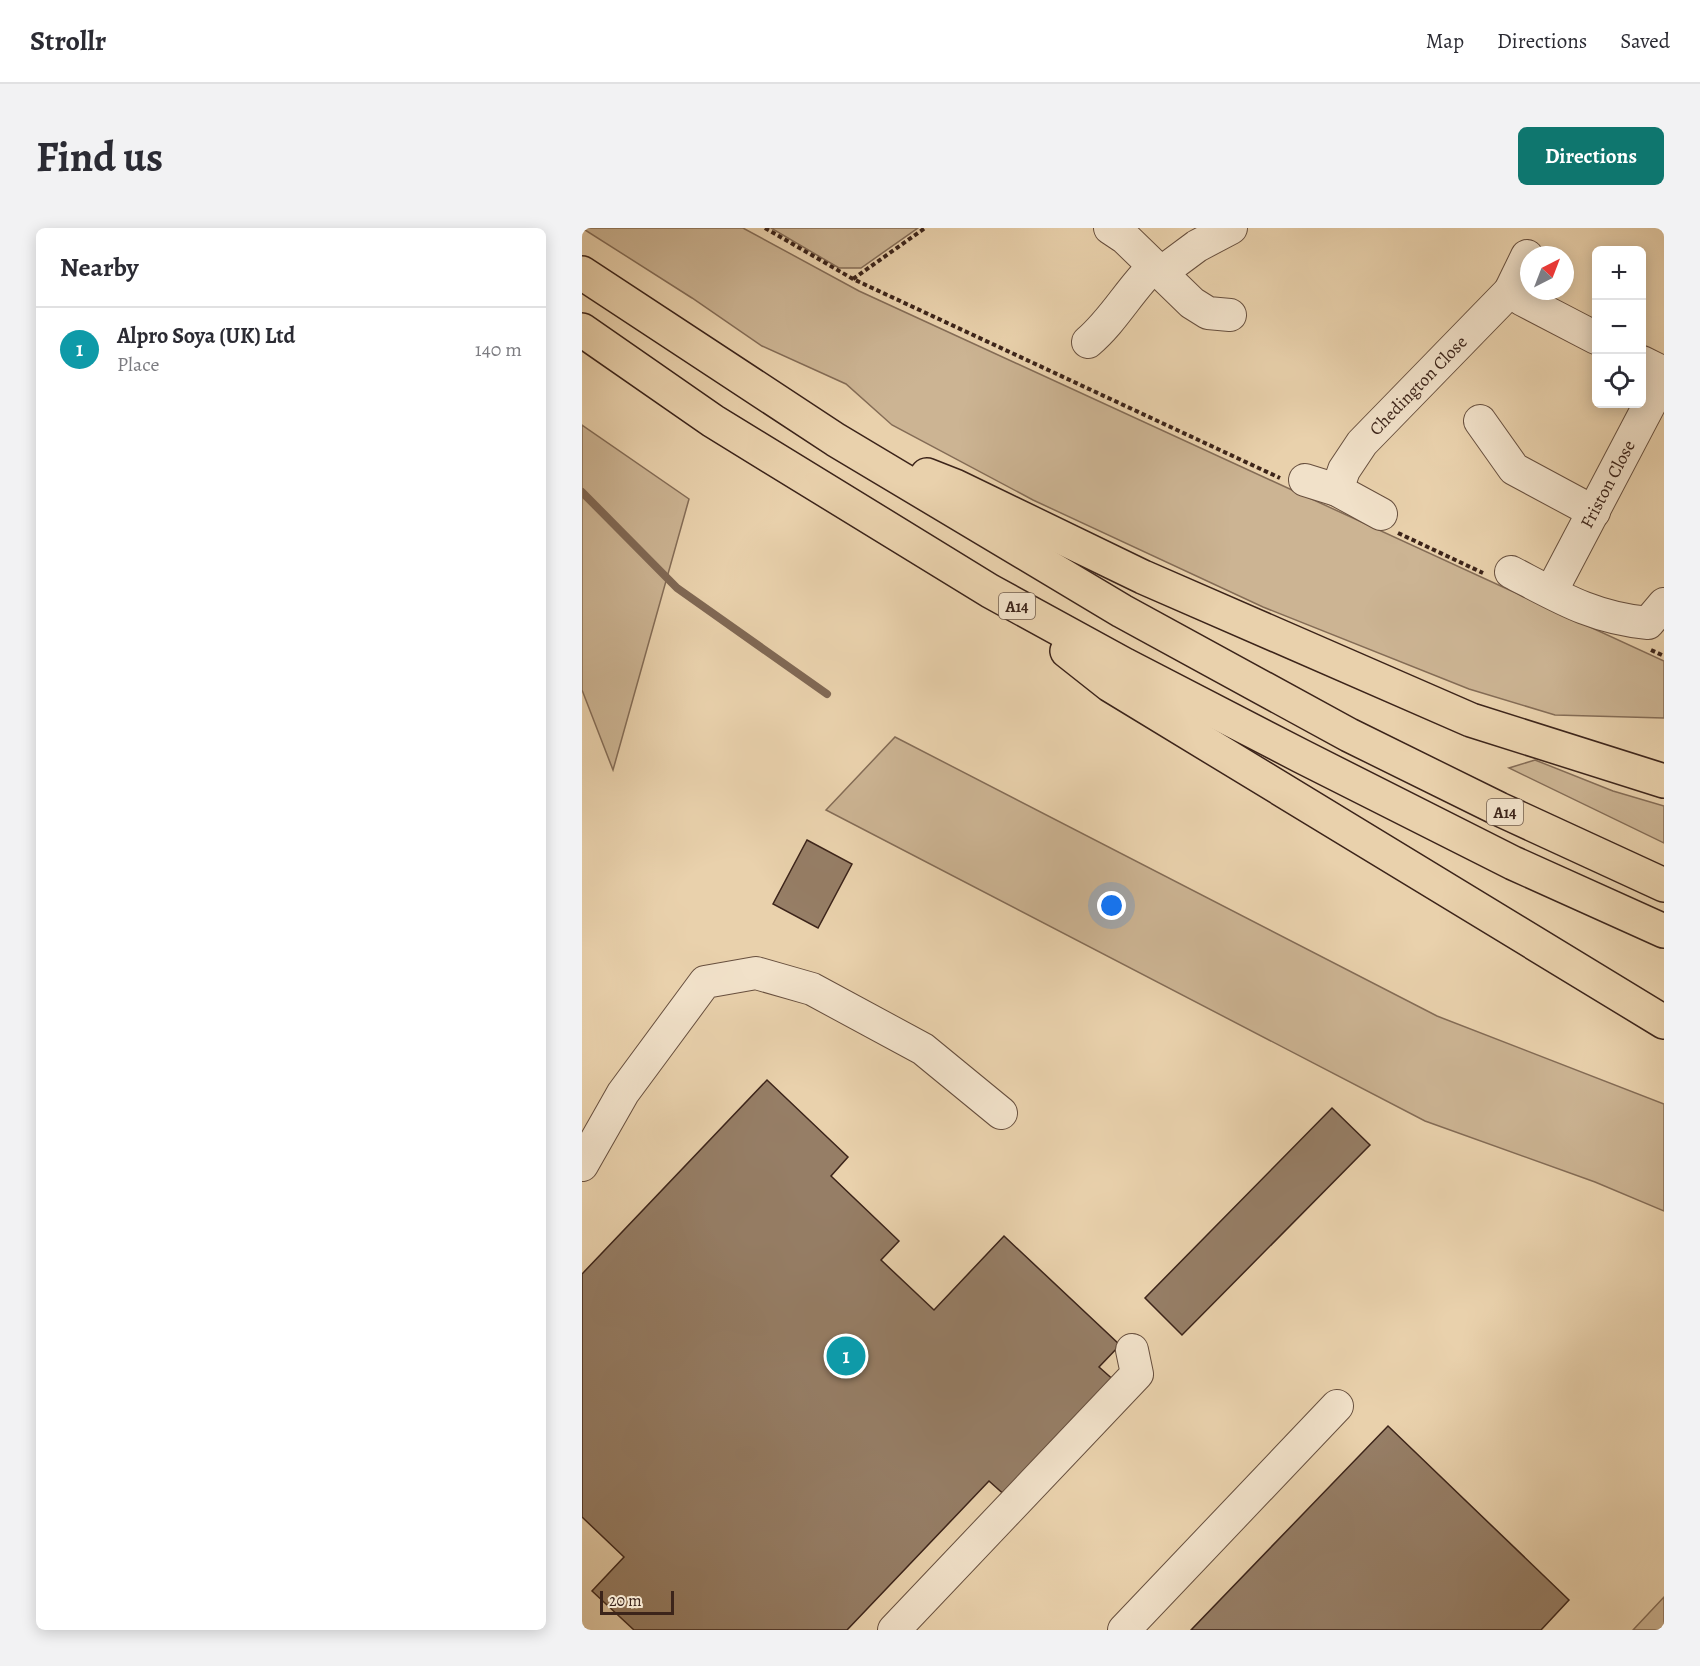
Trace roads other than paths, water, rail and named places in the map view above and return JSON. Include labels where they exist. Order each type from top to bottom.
[{"type":"highway","name":"A14","points":[[582,273],[836,440],[1122,611],[1349,735],[1499,809],[1664,885]]},
{"type":"highway","name":"A14","points":[[582,330],[713,421],[990,591],[1125,665],[1352,782],[1513,863],[1664,931]]},
{"type":"highway","points":[[836,440],[955,486],[1143,577],[1471,720],[1664,781]]},
{"type":"highway","points":[[990,591],[1110,685],[1664,1022]]},
{"type":"street","points":[[1110,228],[1125,238],[1192,303],[1208,313],[1230,315]]},
{"type":"street","points":[[1088,342],[1104,328],[1143,277],[1231,228]]},
{"type":"street","name":"Chedington Close","points":[[1337,490],[1344,470],[1362,443],[1510,291],[1520,270]]},
{"type":"street","points":[[1510,291],[1592,336]]},
{"type":"street","points":[[1646,365],[1664,375]]},
{"type":"street","name":"Friston Close","points":[[1551,592],[1664,375]]},
{"type":"street","points":[[1480,421],[1514,469],[1594,512]]},
{"type":"street","points":[[1293,479],[1337,490],[1389,523]]},
{"type":"street","points":[[1498,573],[1551,592],[1587,610],[1630,621],[1648,623],[1664,604]]},
{"type":"street","points":[[582,1165],[623,1093],[705,982],[756,973],[812,989],[923,1049],[1001,1113]]},
{"type":"street","points":[[894,1630],[1137,1374],[1132,1350]]},
{"type":"street","points":[[1124,1630],[1337,1406]]},
{"type":"waterway","points":[[582,492],[677,588],[827,694]]},
{"type":"place","name":"Alpro Soya (UK) Ltd","points":[[846,1356]]}]
